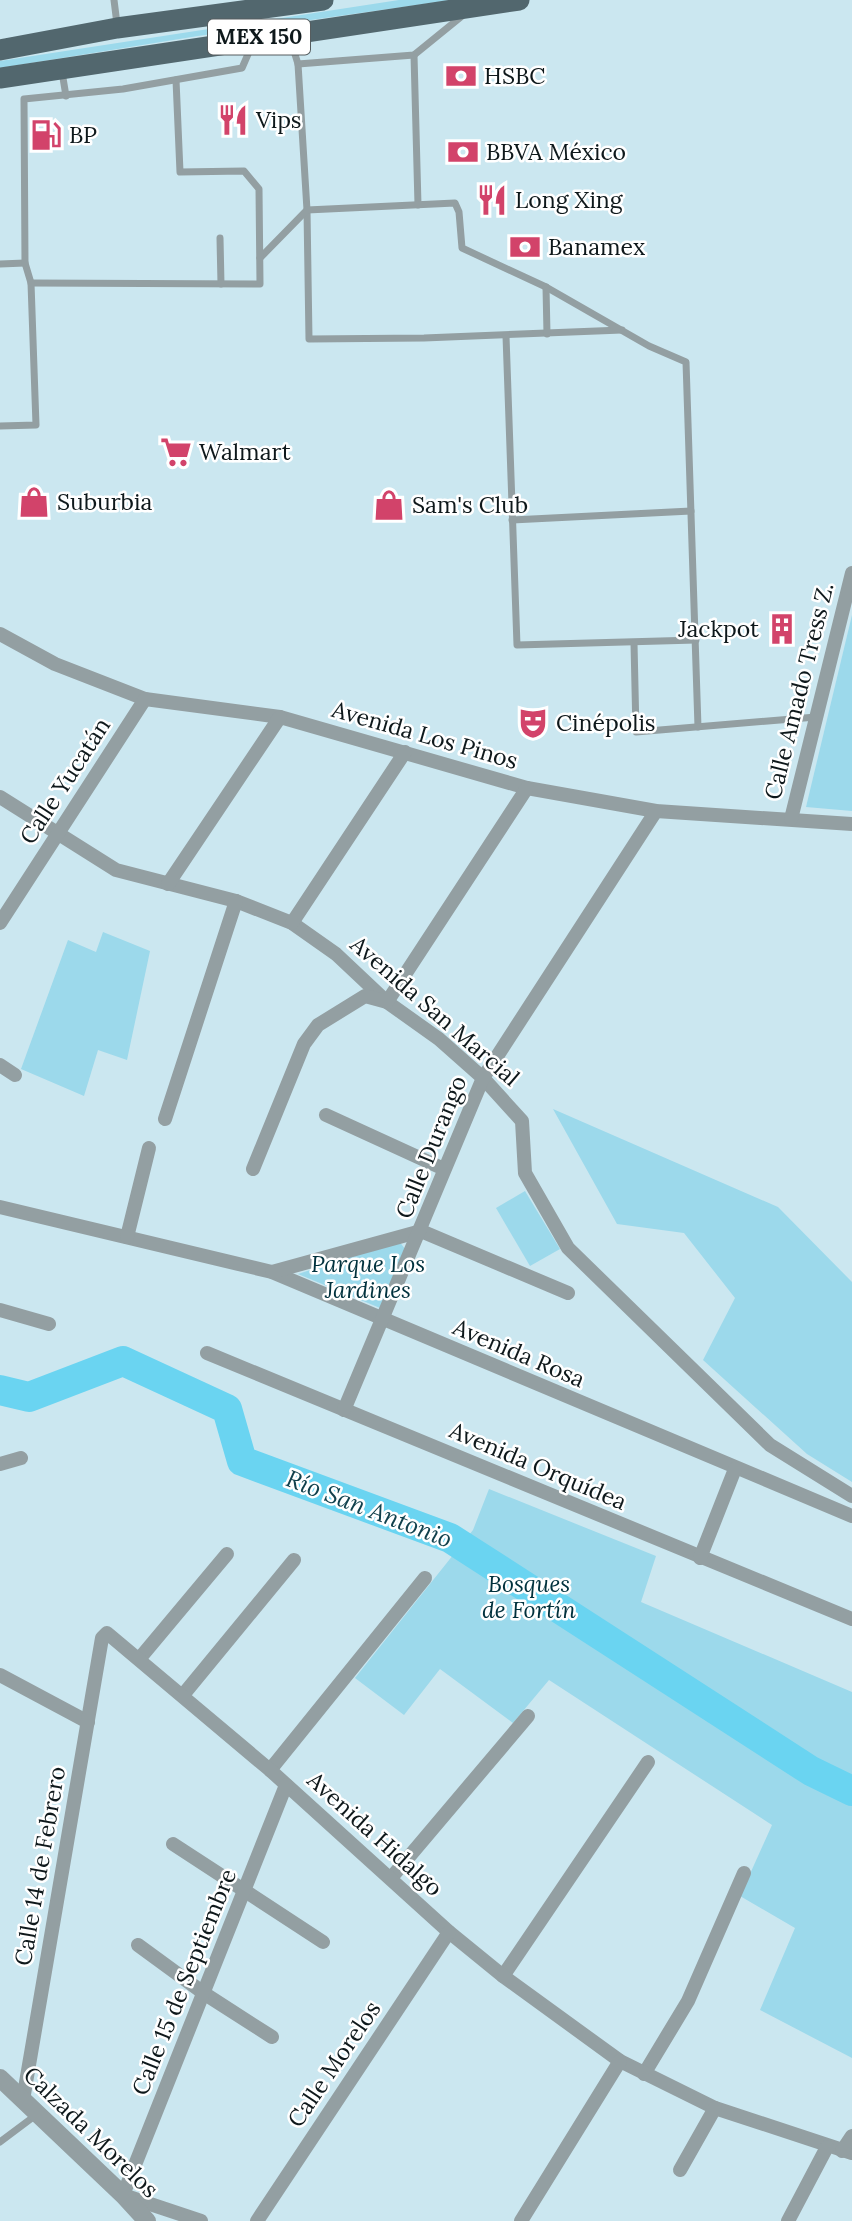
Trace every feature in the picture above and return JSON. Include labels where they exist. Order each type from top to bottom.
[{"type":"main road","name":"MEX 150","points":[[0,50],[117,28],[323,0]]},
{"type":"main road","name":"MEX 150","points":[[0,78],[519,0]]},
{"type":"street","name":"Calle Amado Tress Z.","points":[[791,820],[852,573]]},
{"type":"street","name":"Avenida Los Pinos","points":[[0,634],[55,664],[145,699],[280,717],[527,788],[656,810],[852,824]]},
{"type":"street","name":"Calle Yucatán","points":[[0,923],[145,699]]},
{"type":"street","points":[[168,884],[280,717]]},
{"type":"street","points":[[292,923],[405,752]]},
{"type":"street","points":[[253,1169],[304,1044],[318,1025],[365,996],[387,1002],[527,788]]},
{"type":"street","name":"Avenida San Marcial","points":[[0,797],[116,870],[236,901],[292,923],[336,954],[387,1002],[439,1039],[483,1078],[522,1121],[525,1173],[568,1248],[770,1444],[852,1496]]},
{"type":"street","name":"Calle Durango","points":[[344,1410],[384,1321],[483,1078],[656,810]]},
{"type":"street","points":[[165,1119],[236,901]]},
{"type":"street","points":[[0,1065],[15,1075]]},
{"type":"street","points":[[326,1115],[444,1169]]},
{"type":"street","points":[[127,1237],[149,1148]]},
{"type":"street","name":"Avenida Rosa","points":[[0,1207],[272,1272],[852,1516]]},
{"type":"street","points":[[272,1272],[421,1231],[568,1293]]},
{"type":"street","points":[[0,1310],[49,1324]]},
{"type":"street","name":"Avenida Orquídea","points":[[207,1353],[852,1619]]},
{"type":"street","points":[[0,1464],[21,1458]]},
{"type":"street","points":[[700,1558],[735,1469]]},
{"type":"street","points":[[140,1658],[227,1554]]},
{"type":"street","points":[[183,1695],[294,1560]]},
{"type":"street","points":[[270,1770],[425,1578]]},
{"type":"street","name":"Avenida Hidalgo","points":[[107,1633],[270,1770],[449,1932],[503,1976],[620,2061],[715,2108],[847,2152]]},
{"type":"street","name":"Calle 14 de Febrero","points":[[23,2100],[102,1638],[107,1633]]},
{"type":"street","points":[[0,1675],[88,1722]]},
{"type":"street","points":[[391,1878],[528,1716]]},
{"type":"street","points":[[503,1976],[648,1762]]},
{"type":"street","name":"Calle 15 de Septiembre","points":[[123,2195],[286,1785]]},
{"type":"street","points":[[173,1844],[323,1942]]},
{"type":"street","points":[[644,2074],[688,2001],[744,1873]]},
{"type":"street","name":"Calle Morelos","points":[[257,2221],[449,1932]]},
{"type":"street","points":[[138,1945],[205,1994],[272,2037]]},
{"type":"street","points":[[522,2221],[620,2061]]},
{"type":"street","name":"Calzada Morelos","points":[[1,2080],[39,2113],[147,2221]]},
{"type":"street","points":[[680,2170],[715,2108]]},
{"type":"street","points":[[847,2152],[852,2136]]},
{"type":"street","points":[[788,2221],[827,2147]]},
{"type":"street","points":[[123,2195],[201,2221]]},
{"type":"lane","points":[[114,0],[117,28]]},
{"type":"lane","points":[[298,64],[414,55],[474,6]]},
{"type":"lane","points":[[288,33],[298,64],[307,210],[309,339],[506,336],[622,330]]},
{"type":"lane","points":[[0,426],[36,425],[32,283],[25,263],[24,99],[66,96],[242,68],[254,38]]},
{"type":"lane","points":[[414,55],[418,205]]},
{"type":"lane","points":[[62,68],[66,96]]},
{"type":"lane","points":[[32,283],[260,284],[259,189],[244,171],[180,172],[176,80]]},
{"type":"lane","points":[[260,258],[307,210],[455,203],[459,212],[462,248],[545,287],[649,346],[686,362],[698,727]]},
{"type":"lane","points":[[220,238],[221,284]]},
{"type":"lane","points":[[0,264],[25,263]]},
{"type":"lane","points":[[545,287],[547,334]]},
{"type":"lane","points":[[506,336],[517,645],[696,640]]},
{"type":"lane","points":[[512,520],[691,511]]},
{"type":"lane","points":[[634,643],[636,732],[817,718]]},
{"type":"lane","points":[[1,2140],[39,2113]]},
{"type":"green space","points":[[399,0],[452,0],[198,36],[0,68],[0,61]]},
{"type":"green space","points":[[852,615],[852,811],[806,807]]},
{"type":"green space","points":[[103,932],[150,951],[127,1060],[98,1050],[84,1096],[21,1069],[68,940],[96,952]]},
{"type":"green space","points":[[553,1109],[778,1207],[852,1282],[852,1482],[807,1454],[703,1360],[735,1298],[684,1233],[617,1224]]},
{"type":"green space","points":[[525,1191],[560,1249],[530,1266],[496,1208]]},
{"type":"green space","name":"Parque Los Jardines","points":[[399,1241],[405,1249],[380,1308],[298,1274]]},
{"type":"green space","name":"Bosques de Fortín","points":[[489,1489],[656,1556],[641,1602],[852,1692],[852,2058],[760,2010],[795,1928],[740,1896],[772,1825],[549,1680],[513,1723],[440,1669],[404,1715],[355,1678],[473,1530]]},
{"type":"waterway","name":"Río San Antonio","points":[[0,1390],[29,1397],[123,1361],[227,1409],[242,1461],[450,1538],[811,1771],[852,1791]]},
{"type":"place","name":"HSBC","points":[[461,76]]},
{"type":"place","name":"Vips","points":[[233,120]]},
{"type":"place","name":"BP","points":[[46,135]]},
{"type":"place","name":"BBVA México","points":[[463,152]]},
{"type":"place","name":"Long Xing","points":[[492,200]]},
{"type":"place","name":"Banamex","points":[[525,247]]},
{"type":"place","name":"Walmart","points":[[176,452]]},
{"type":"place","name":"Suburbia","points":[[34,502]]},
{"type":"place","name":"Sam's Club","points":[[389,505]]},
{"type":"place","name":"Jackpot","points":[[782,629]]},
{"type":"place","name":"Cinépolis","points":[[533,723]]}]
